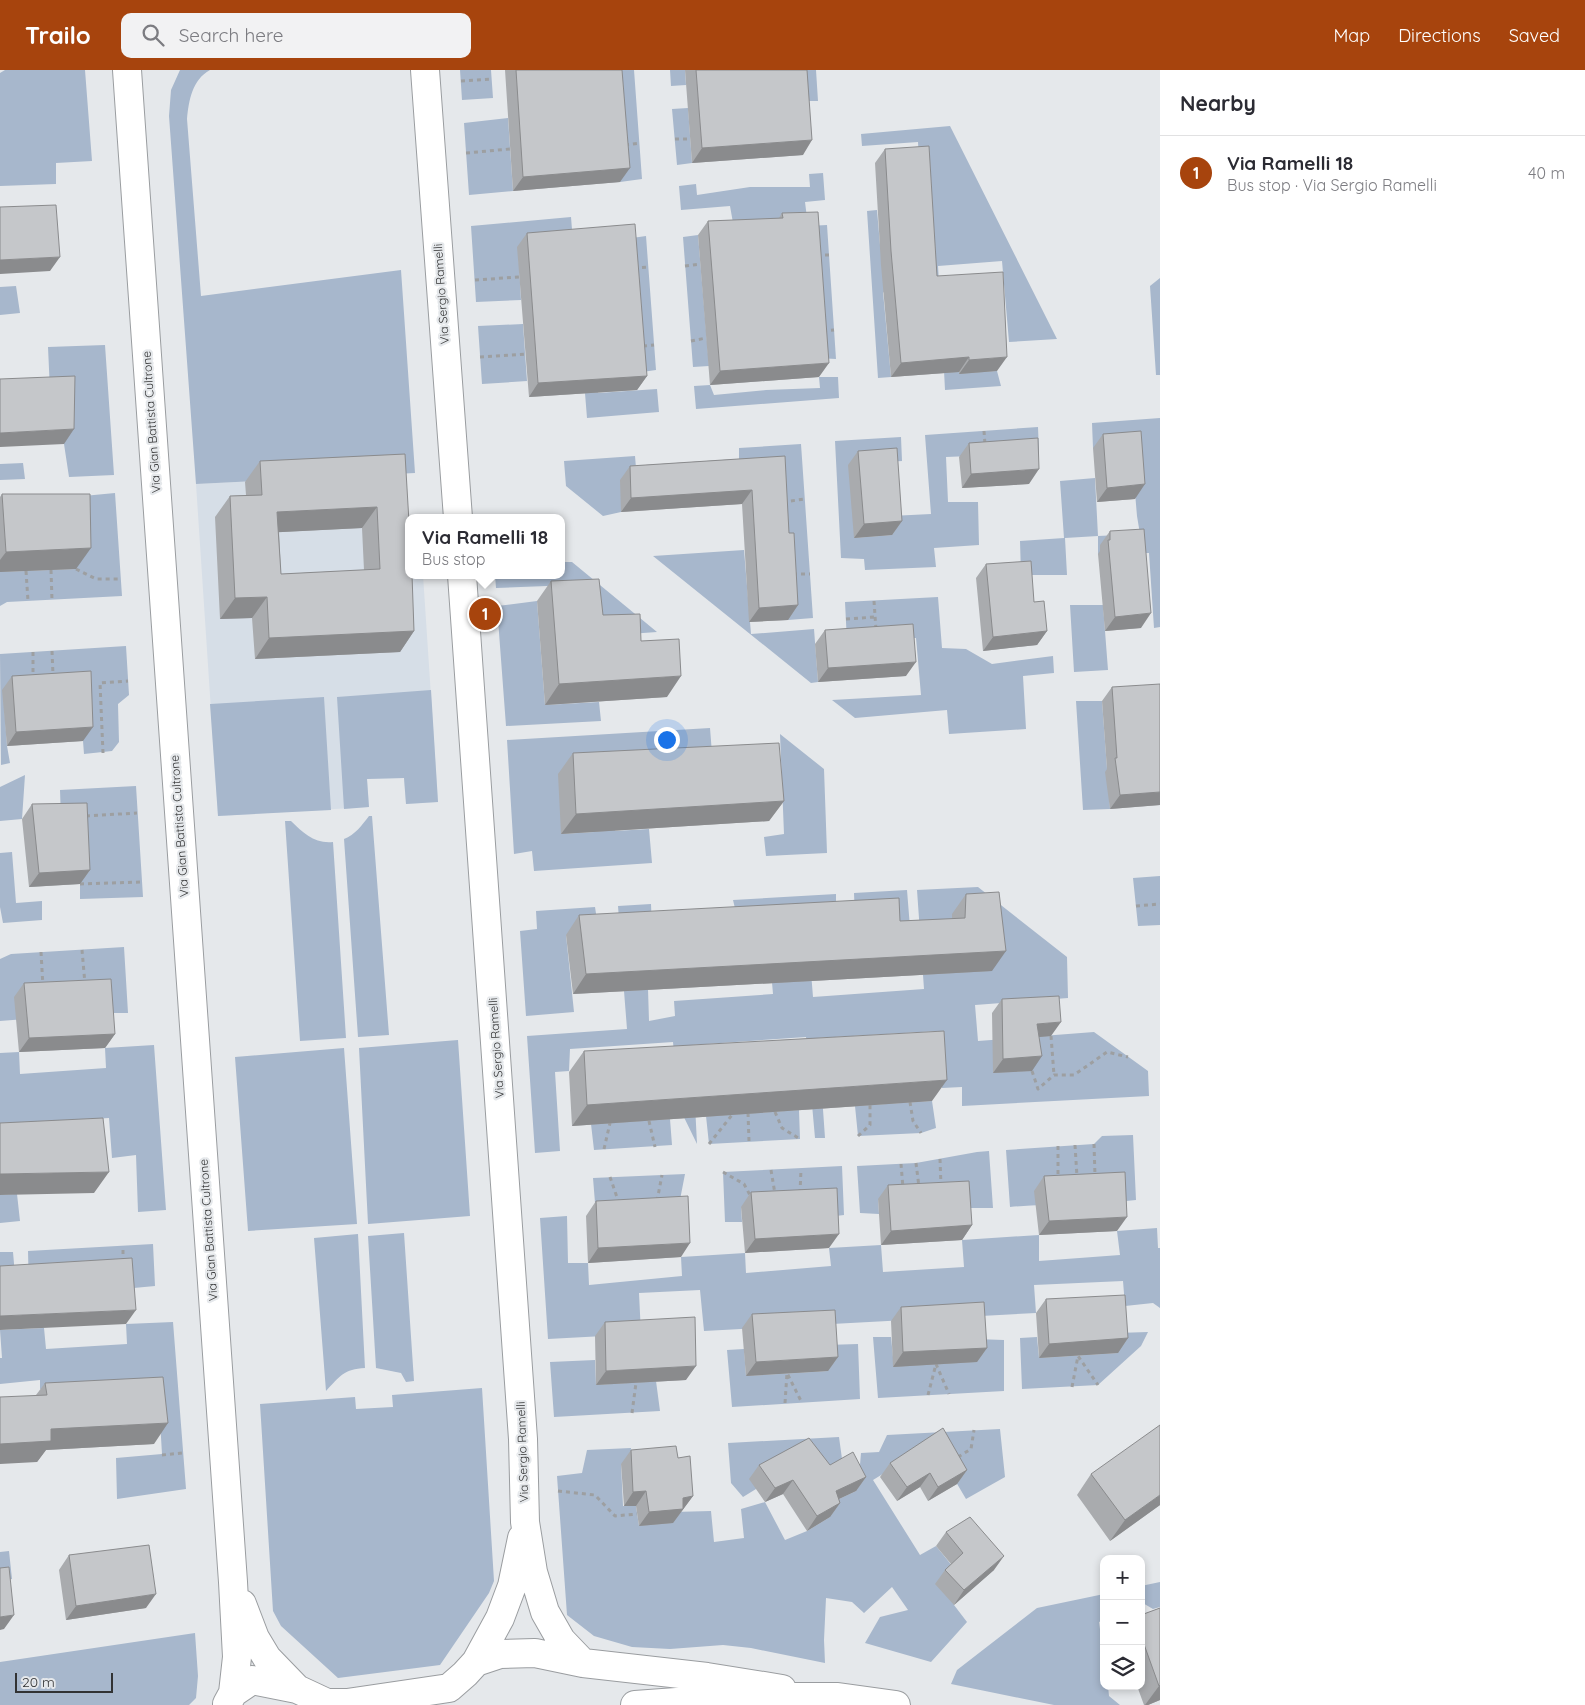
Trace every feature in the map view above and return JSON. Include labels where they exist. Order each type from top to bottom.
[{"type":"street","name":"Via Gian Battista Cultrone","points":[[127,70],[233,1582],[237,1657],[230,1699]]},
{"type":"street","name":"Via Sergio Ramelli","points":[[425,70],[458,514]]},
{"type":"street","name":"Via Sergio Ramelli","points":[[462,579],[523,1439],[525,1522]]},
{"type":"street","points":[[230,1699],[252,1680],[298,1689],[327,1703],[356,1702],[449,1688],[476,1662],[500,1618],[512,1586],[525,1522]]},
{"type":"street","points":[[525,1522],[533,1572],[544,1612],[561,1640],[583,1663]]},
{"type":"street","points":[[233,1582],[255,1638],[267,1658],[298,1689]]},
{"type":"street","points":[[476,1662],[500,1654],[535,1654],[583,1663],[707,1677],[896,1705]]},
{"type":"street","points":[[635,1705],[746,1697],[838,1697]]},
{"type":"path","points":[[461,81],[492,78]]},
{"type":"path","points":[[675,139],[690,139]]},
{"type":"path","points":[[617,146],[640,143]]},
{"type":"path","points":[[466,153],[510,149]]},
{"type":"path","points":[[810,255],[829,255]]},
{"type":"path","points":[[685,266],[700,264]]},
{"type":"path","points":[[627,269],[649,267]]},
{"type":"path","points":[[475,280],[520,277]]},
{"type":"path","points":[[816,331],[834,330]]},
{"type":"path","points":[[691,341],[706,338]]},
{"type":"path","points":[[640,347],[654,345]]},
{"type":"path","points":[[480,357],[526,354]]},
{"type":"path","points":[[984,431],[985,447]]},
{"type":"path","points":[[777,503],[805,499]]},
{"type":"path","points":[[76,569],[96,579],[121,579]]},
{"type":"path","points":[[51,570],[52,600]]},
{"type":"path","points":[[26,571],[28,601]]},
{"type":"path","points":[[786,575],[810,574]]},
{"type":"path","points":[[874,600],[876,632]]},
{"type":"path","points":[[846,619],[875,617]]},
{"type":"path","points":[[52,651],[53,678]]},
{"type":"path","points":[[33,652],[33,679]]},
{"type":"path","points":[[103,752],[100,683],[128,681]]},
{"type":"path","points":[[78,817],[138,813]]},
{"type":"path","points":[[80,884],[142,882]]},
{"type":"path","points":[[1136,906],[1160,904]]},
{"type":"path","points":[[82,950],[85,985]]},
{"type":"path","points":[[41,952],[44,996]]},
{"type":"path","points":[[1051,1036],[1054,1075]]},
{"type":"path","points":[[1032,1071],[1038,1089],[1054,1075],[1074,1075],[1107,1052],[1128,1056]]},
{"type":"path","points":[[910,1102],[912,1121],[921,1133]]},
{"type":"path","points":[[858,1136],[870,1125],[870,1105]]},
{"type":"path","points":[[775,1112],[782,1128],[800,1139]]},
{"type":"path","points":[[748,1113],[749,1142]]},
{"type":"path","points":[[709,1144],[732,1115]]},
{"type":"path","points":[[649,1120],[656,1147]]},
{"type":"path","points":[[604,1149],[610,1123]]},
{"type":"path","points":[[1094,1144],[1095,1178]]},
{"type":"path","points":[[1075,1145],[1077,1180]]},
{"type":"path","points":[[1058,1146],[1058,1180]]},
{"type":"path","points":[[940,1159],[941,1186]]},
{"type":"path","points":[[916,1163],[919,1188]]},
{"type":"path","points":[[901,1164],[903,1189]]},
{"type":"path","points":[[800,1194],[801,1168]]},
{"type":"path","points":[[771,1170],[775,1196]]},
{"type":"path","points":[[722,1172],[744,1184],[752,1198]]},
{"type":"path","points":[[656,1202],[662,1175]]},
{"type":"path","points":[[610,1177],[620,1204]]},
{"type":"path","points":[[123,1246],[123,1263]]},
{"type":"path","points":[[1072,1387],[1078,1356],[1098,1385]]},
{"type":"path","points":[[928,1395],[936,1364],[949,1394]]},
{"type":"path","points":[[785,1403],[787,1373],[802,1403]]},
{"type":"path","points":[[632,1413],[636,1383]]},
{"type":"path","points":[[954,1459],[971,1449],[974,1430]]},
{"type":"path","points":[[162,1455],[183,1453]]},
{"type":"path","points":[[558,1491],[595,1495],[615,1516],[637,1514]]},
{"type":"shaded area","points":[[5,70],[85,70],[92,161],[56,163],[56,184],[0,186],[0,73]]},
{"type":"shaded area","points":[[180,70],[210,70],[199,79],[192,91],[187,119],[201,296],[401,270],[415,473],[196,484],[169,116],[171,90]]},
{"type":"shaded area","points":[[460,70],[491,70],[493,98],[462,100]]},
{"type":"shaded area","points":[[611,70],[634,70],[642,179],[620,182]]},
{"type":"shaded area","points":[[670,70],[685,70],[686,85],[671,86]]},
{"type":"shaded area","points":[[796,70],[816,70],[818,101],[799,101]]},
{"type":"shaded area","points":[[688,108],[692,163],[677,165],[672,109]]},
{"type":"shaded area","points":[[508,118],[513,191],[469,195],[464,123]]},
{"type":"shaded area","points":[[950,126],[1057,339],[1009,342],[1002,261],[938,266],[942,331],[956,329],[959,373],[997,371],[1001,386],[945,390],[942,332],[883,292],[891,377],[878,378],[867,211],[877,210],[880,245],[919,160],[918,142],[862,146],[861,134]]},
{"type":"shaded area","points":[[823,173],[825,200],[805,202],[808,226],[827,225],[836,359],[818,358],[735,234],[730,206],[681,210],[679,186],[696,184],[697,195],[750,187],[810,187],[809,174]]},
{"type":"shaded area","points":[[571,217],[573,242],[518,247],[521,300],[476,302],[471,226]]},
{"type":"shaded area","points":[[698,235],[709,366],[693,367],[683,237]]},
{"type":"shaded area","points":[[646,236],[656,370],[635,373],[625,239]]},
{"type":"shaded area","points":[[1160,278],[1160,375],[1156,375],[1150,286]]},
{"type":"shaded area","points":[[16,286],[20,313],[0,315],[0,287]]},
{"type":"shaded area","points":[[523,324],[527,381],[482,384],[478,326]]},
{"type":"shaded area","points":[[105,345],[114,475],[69,477],[64,444],[65,391],[50,391],[48,347]]},
{"type":"shaded area","points":[[596,354],[598,393],[657,389],[659,412],[587,418],[582,356]]},
{"type":"shaded area","points":[[819,377],[838,377],[839,398],[696,409],[694,386],[710,385],[714,395],[766,390],[820,388]]},
{"type":"shaded area","points":[[1160,418],[1160,627],[1154,628],[1149,553],[1098,554],[1098,536],[1140,534],[1131,446],[1093,448],[1092,423]]},
{"type":"shaded area","points":[[1038,427],[1039,453],[946,457],[948,502],[978,502],[979,545],[934,548],[936,567],[865,570],[864,559],[841,558],[835,441],[901,437],[902,461],[887,462],[854,538],[892,535],[891,516],[931,514],[925,435]]},
{"type":"shaded area","points":[[801,444],[813,618],[788,620],[785,547],[739,472],[739,448]]},
{"type":"shaded area","points":[[635,456],[637,480],[621,512],[603,516],[566,486],[564,461]]},
{"type":"shaded area","points":[[23,463],[25,479],[0,480],[0,464]]},
{"type":"shaded area","points":[[391,474],[405,553],[405,579],[423,579],[438,802],[406,804],[404,778],[367,779],[369,807],[218,816],[196,484]]},
{"type":"shaded area","points":[[1095,478],[1098,536],[1065,538],[1067,575],[1021,575],[1020,541],[1064,538],[1060,481]]},
{"type":"shaded area","points":[[115,493],[122,596],[7,602],[0,606],[0,572],[76,569],[73,497]]},
{"type":"shaded area","points":[[744,550],[751,634],[814,629],[818,682],[811,683],[653,556]]},
{"type":"shaded area","points":[[565,562],[572,562],[657,632],[601,636],[598,584],[496,588],[495,579],[565,579]]},
{"type":"shaded area","points":[[938,597],[942,648],[966,649],[992,664],[1053,656],[1054,673],[1023,676],[1026,729],[949,734],[947,710],[855,718],[832,700],[921,695],[916,638],[847,642],[845,602]]},
{"type":"shaded area","points":[[537,601],[545,705],[599,702],[601,721],[506,726],[497,606]]},
{"type":"shaded area","points":[[1070,605],[1103,605],[1108,670],[1074,672]]},
{"type":"shaded area","points":[[126,646],[129,695],[118,704],[119,742],[112,751],[84,754],[83,741],[3,690],[10,763],[1,765],[0,654]]},
{"type":"shaded area","points":[[431,690],[438,802],[406,804],[404,778],[367,779],[369,807],[344,809],[337,697]]},
{"type":"shaded area","points":[[324,697],[331,810],[218,816],[210,704]]},
{"type":"shaded area","points":[[1076,701],[1102,701],[1110,809],[1083,810]]},
{"type":"shaded area","points":[[710,728],[713,766],[559,774],[562,834],[594,832],[593,807],[614,804],[615,831],[649,829],[652,863],[534,871],[532,851],[514,854],[507,740]]},
{"type":"shaded area","points":[[780,734],[824,769],[827,853],[766,856],[764,837],[784,834]]},
{"type":"shaded area","points":[[25,775],[22,819],[0,821],[0,787]]},
{"type":"shaded area","points":[[136,786],[143,897],[80,899],[80,884],[61,818],[60,790]]},
{"type":"shaded area","points":[[369,816],[372,816],[389,1035],[358,1037],[344,839],[355,832]]},
{"type":"shaded area","points":[[285,821],[291,821],[315,839],[333,842],[346,1038],[300,1041]]},
{"type":"shaded area","points":[[12,852],[16,903],[42,901],[42,920],[3,923],[0,907],[0,853]]},
{"type":"shaded area","points":[[1160,876],[1160,925],[1138,926],[1133,878]]},
{"type":"shaded area","points":[[978,887],[1067,957],[1068,998],[975,1005],[978,1041],[1094,1032],[1148,1071],[1149,1096],[962,1106],[962,1087],[942,1088],[938,1031],[818,1038],[825,1138],[815,1138],[806,1037],[692,1045],[697,1144],[679,1107],[673,1042],[570,1049],[569,1071],[555,1072],[560,1151],[535,1153],[527,1036],[627,1029],[624,991],[648,989],[649,1021],[675,1016],[674,1001],[773,994],[767,924],[739,925],[733,900],[836,894],[836,920],[807,922],[813,997],[924,989],[917,890]]},
{"type":"shaded area","points":[[907,890],[911,940],[855,919],[854,893]]},
{"type":"shaded area","points":[[651,904],[652,930],[620,932],[618,906]]},
{"type":"shaded area","points":[[595,907],[599,933],[566,935],[574,1012],[526,1016],[520,931],[537,929],[536,911]]},
{"type":"shaded area","points":[[124,947],[128,1013],[102,1013],[0,1021],[0,959],[11,954]]},
{"type":"shaded area","points":[[458,1040],[470,1216],[368,1224],[359,1048]]},
{"type":"shaded area","points":[[154,1045],[166,1210],[138,1212],[136,1155],[112,1158],[109,1118],[0,1124],[0,1053],[19,1052],[20,1074],[106,1068],[105,1048]]},
{"type":"shaded area","points":[[344,1048],[357,1224],[248,1231],[235,1057]]},
{"type":"shaded area","points":[[932,1101],[936,1128],[921,1133],[858,1136],[855,1106]]},
{"type":"shaded area","points":[[799,1110],[800,1139],[709,1144],[706,1116]]},
{"type":"shaded area","points":[[670,1119],[672,1145],[594,1150],[591,1124]]},
{"type":"shaded area","points":[[1133,1135],[1136,1200],[1010,1207],[1006,1150],[1094,1144],[1102,1136]]},
{"type":"shaded area","points":[[989,1151],[993,1208],[960,1208],[878,1199],[879,1214],[860,1213],[857,1166],[916,1163]]},
{"type":"shaded area","points":[[842,1166],[844,1215],[828,1217],[741,1207],[742,1222],[725,1222],[723,1172]]},
{"type":"shaded area","points":[[685,1174],[678,1210],[596,1215],[593,1178]]},
{"type":"shaded area","points":[[17,1194],[20,1221],[0,1223],[0,1195]]},
{"type":"shaded area","points":[[567,1216],[568,1263],[588,1263],[589,1285],[682,1276],[681,1257],[745,1253],[746,1273],[831,1266],[829,1248],[881,1245],[883,1272],[964,1267],[962,1240],[1039,1235],[1039,1261],[1120,1255],[1117,1231],[1157,1228],[1158,1248],[1160,1248],[1160,1308],[1153,1303],[1125,1306],[1123,1281],[1034,1285],[1036,1313],[704,1331],[700,1290],[639,1293],[641,1334],[548,1339],[540,1218]]},
{"type":"shaded area","points":[[404,1233],[414,1381],[406,1382],[401,1373],[376,1368],[368,1236]]},
{"type":"shaded area","points":[[358,1234],[365,1368],[343,1374],[326,1391],[314,1238]]},
{"type":"shaded area","points":[[153,1244],[155,1286],[29,1292],[28,1251]]},
{"type":"shaded area","points":[[0,1252],[13,1252],[17,1298],[0,1300]]},
{"type":"shaded area","points":[[173,1322],[186,1489],[117,1499],[116,1458],[162,1454],[158,1387],[88,1384],[40,1389],[40,1380],[0,1384],[0,1358],[2,1358],[0,1330],[44,1328],[46,1349],[127,1344],[126,1324]]},
{"type":"shaded area","points":[[1148,1332],[1141,1346],[1098,1385],[1022,1389],[1020,1338],[1037,1337],[1039,1358],[1118,1353],[1117,1333]]},
{"type":"shaded area","points":[[873,1337],[891,1337],[894,1367],[975,1339],[1004,1340],[1004,1391],[878,1398]]},
{"type":"shaded area","points":[[858,1344],[860,1399],[732,1407],[727,1350],[744,1349],[746,1376],[828,1371],[826,1345]]},
{"type":"shaded area","points":[[595,1360],[596,1385],[656,1381],[660,1411],[554,1417],[550,1362]]},
{"type":"shaded area","points":[[482,1388],[494,1581],[489,1593],[440,1665],[338,1678],[281,1626],[273,1611],[260,1404],[355,1397],[356,1409],[393,1407],[392,1395]]},
{"type":"shaded area","points":[[1000,1429],[1005,1477],[966,1499],[933,1443],[873,1480],[920,1555],[936,1546],[953,1567],[954,1605],[967,1622],[931,1662],[865,1643],[880,1617],[908,1610],[892,1587],[864,1613],[852,1602],[826,1598],[825,1663],[751,1648],[723,1645],[670,1649],[632,1647],[594,1636],[567,1615],[557,1476],[582,1473],[587,1450],[631,1448],[630,1463],[621,1464],[623,1506],[636,1506],[639,1526],[673,1512],[711,1511],[714,1542],[744,1538],[741,1509],[765,1502],[785,1540],[807,1531],[830,1517],[826,1505],[856,1491],[756,1489],[743,1497],[731,1483],[728,1443],[839,1437],[843,1466],[860,1465],[861,1453],[879,1452],[887,1435]]},
{"type":"shaded area","points":[[9,1551],[12,1579],[0,1581],[0,1552]]},
{"type":"shaded area","points":[[1160,1582],[1160,1607],[1153,1609],[1145,1604],[1145,1585]]},
{"type":"shaded area","points":[[1100,1595],[1100,1690],[1108,1690],[1109,1696],[1120,1705],[1054,1705],[951,1684],[957,1670],[1037,1608]]},
{"type":"shaded area","points":[[195,1633],[198,1676],[196,1698],[189,1705],[0,1705],[0,1662]]},
{"type":"building","points":[[516,70],[622,70],[630,168],[523,177]]},
{"type":"building","points":[[696,70],[807,70],[812,140],[702,148]]},
{"type":"building","points":[[929,146],[937,276],[1003,272],[1007,357],[969,360],[969,357],[901,363],[891,251],[885,149]]},
{"type":"building","points":[[56,205],[60,257],[0,260],[0,207]]},
{"type":"building","points":[[818,212],[829,363],[720,371],[708,221],[783,218],[782,213]]},
{"type":"building","points":[[635,224],[647,376],[538,383],[527,233]]},
{"type":"building","points":[[75,376],[74,429],[0,433],[0,379]]},
{"type":"building","points":[[1141,431],[1145,484],[1107,488],[1103,434]]},
{"type":"building","points":[[1038,438],[1039,469],[971,474],[969,443]]},
{"type":"building","points":[[897,448],[902,521],[864,524],[858,451]]},
{"type":"building","points":[[405,454],[409,514],[405,514],[405,579],[412,579],[414,631],[269,638],[267,597],[235,598],[230,496],[262,495],[260,461]],"holes":[[[377,507],[380,569],[281,574],[277,512]]]},
{"type":"building","points":[[785,456],[789,533],[794,533],[798,605],[759,608],[752,490],[631,498],[630,466]]},
{"type":"building","points":[[2,494],[90,494],[91,548],[6,552]]},
{"type":"building","points":[[1144,529],[1151,613],[1115,617],[1108,540],[1110,540],[1110,531]]},
{"type":"building","points":[[1031,561],[1034,602],[1044,601],[1047,631],[993,637],[986,564]]},
{"type":"building","points":[[599,579],[603,615],[640,614],[641,641],[679,639],[681,676],[559,684],[551,581]]},
{"type":"building","points":[[913,624],[916,662],[828,668],[825,630]]},
{"type":"building","points":[[91,671],[93,727],[16,732],[12,676]]},
{"type":"building","points":[[1160,684],[1160,792],[1120,795],[1115,758],[1117,758],[1112,687]]},
{"type":"building","points":[[779,743],[784,801],[576,814],[573,753]]},
{"type":"building","points":[[87,803],[90,870],[39,873],[32,804]]},
{"type":"building","points":[[999,892],[1006,951],[586,974],[579,915],[899,898],[900,921],[965,918],[966,894]]},
{"type":"building","points":[[111,979],[115,1034],[29,1038],[24,983]]},
{"type":"building","points":[[1059,996],[1061,1022],[1037,1024],[1042,1056],[1003,1059],[1002,999]]},
{"type":"building","points":[[944,1031],[947,1080],[587,1105],[584,1051]]},
{"type":"building","points":[[103,1118],[109,1172],[0,1174],[0,1123]]},
{"type":"building","points":[[1125,1172],[1127,1217],[1049,1221],[1044,1176]]},
{"type":"building","points":[[969,1181],[972,1225],[891,1231],[888,1185]]},
{"type":"building","points":[[837,1188],[839,1234],[755,1239],[751,1192]]},
{"type":"building","points":[[688,1196],[690,1243],[598,1248],[596,1201]]},
{"type":"building","points":[[132,1258],[136,1310],[0,1316],[0,1266]]},
{"type":"building","points":[[1125,1295],[1128,1338],[1049,1344],[1046,1299]]},
{"type":"building","points":[[984,1302],[987,1348],[903,1352],[901,1307]]},
{"type":"building","points":[[835,1310],[838,1357],[756,1362],[752,1314]]},
{"type":"building","points":[[695,1317],[696,1366],[606,1371],[605,1322]]},
{"type":"building","points":[[163,1377],[168,1423],[51,1429],[51,1441],[0,1444],[0,1397],[47,1395],[45,1383]]},
{"type":"building","points":[[1160,1425],[1160,1495],[1125,1520],[1091,1474]]},
{"type":"building","points":[[943,1428],[967,1470],[938,1487],[930,1473],[907,1487],[890,1463]]},
{"type":"building","points":[[809,1438],[830,1465],[853,1452],[866,1477],[836,1491],[840,1503],[817,1516],[793,1480],[775,1488],[759,1465]]},
{"type":"building","points":[[676,1446],[678,1458],[690,1456],[693,1496],[683,1498],[683,1509],[649,1512],[646,1491],[633,1492],[631,1450]]},
{"type":"building","points":[[970,1517],[1004,1556],[964,1590],[945,1570],[963,1553],[946,1532]]},
{"type":"building","points":[[149,1545],[156,1594],[76,1606],[69,1555]]},
{"type":"building","points":[[9,1567],[14,1615],[0,1617],[0,1568]]},
{"type":"building","points":[[1160,1608],[1159,1686],[1145,1647],[1145,1614]]},
{"type":"place","name":"Via Ramelli 18","points":[[485,614]]}]
